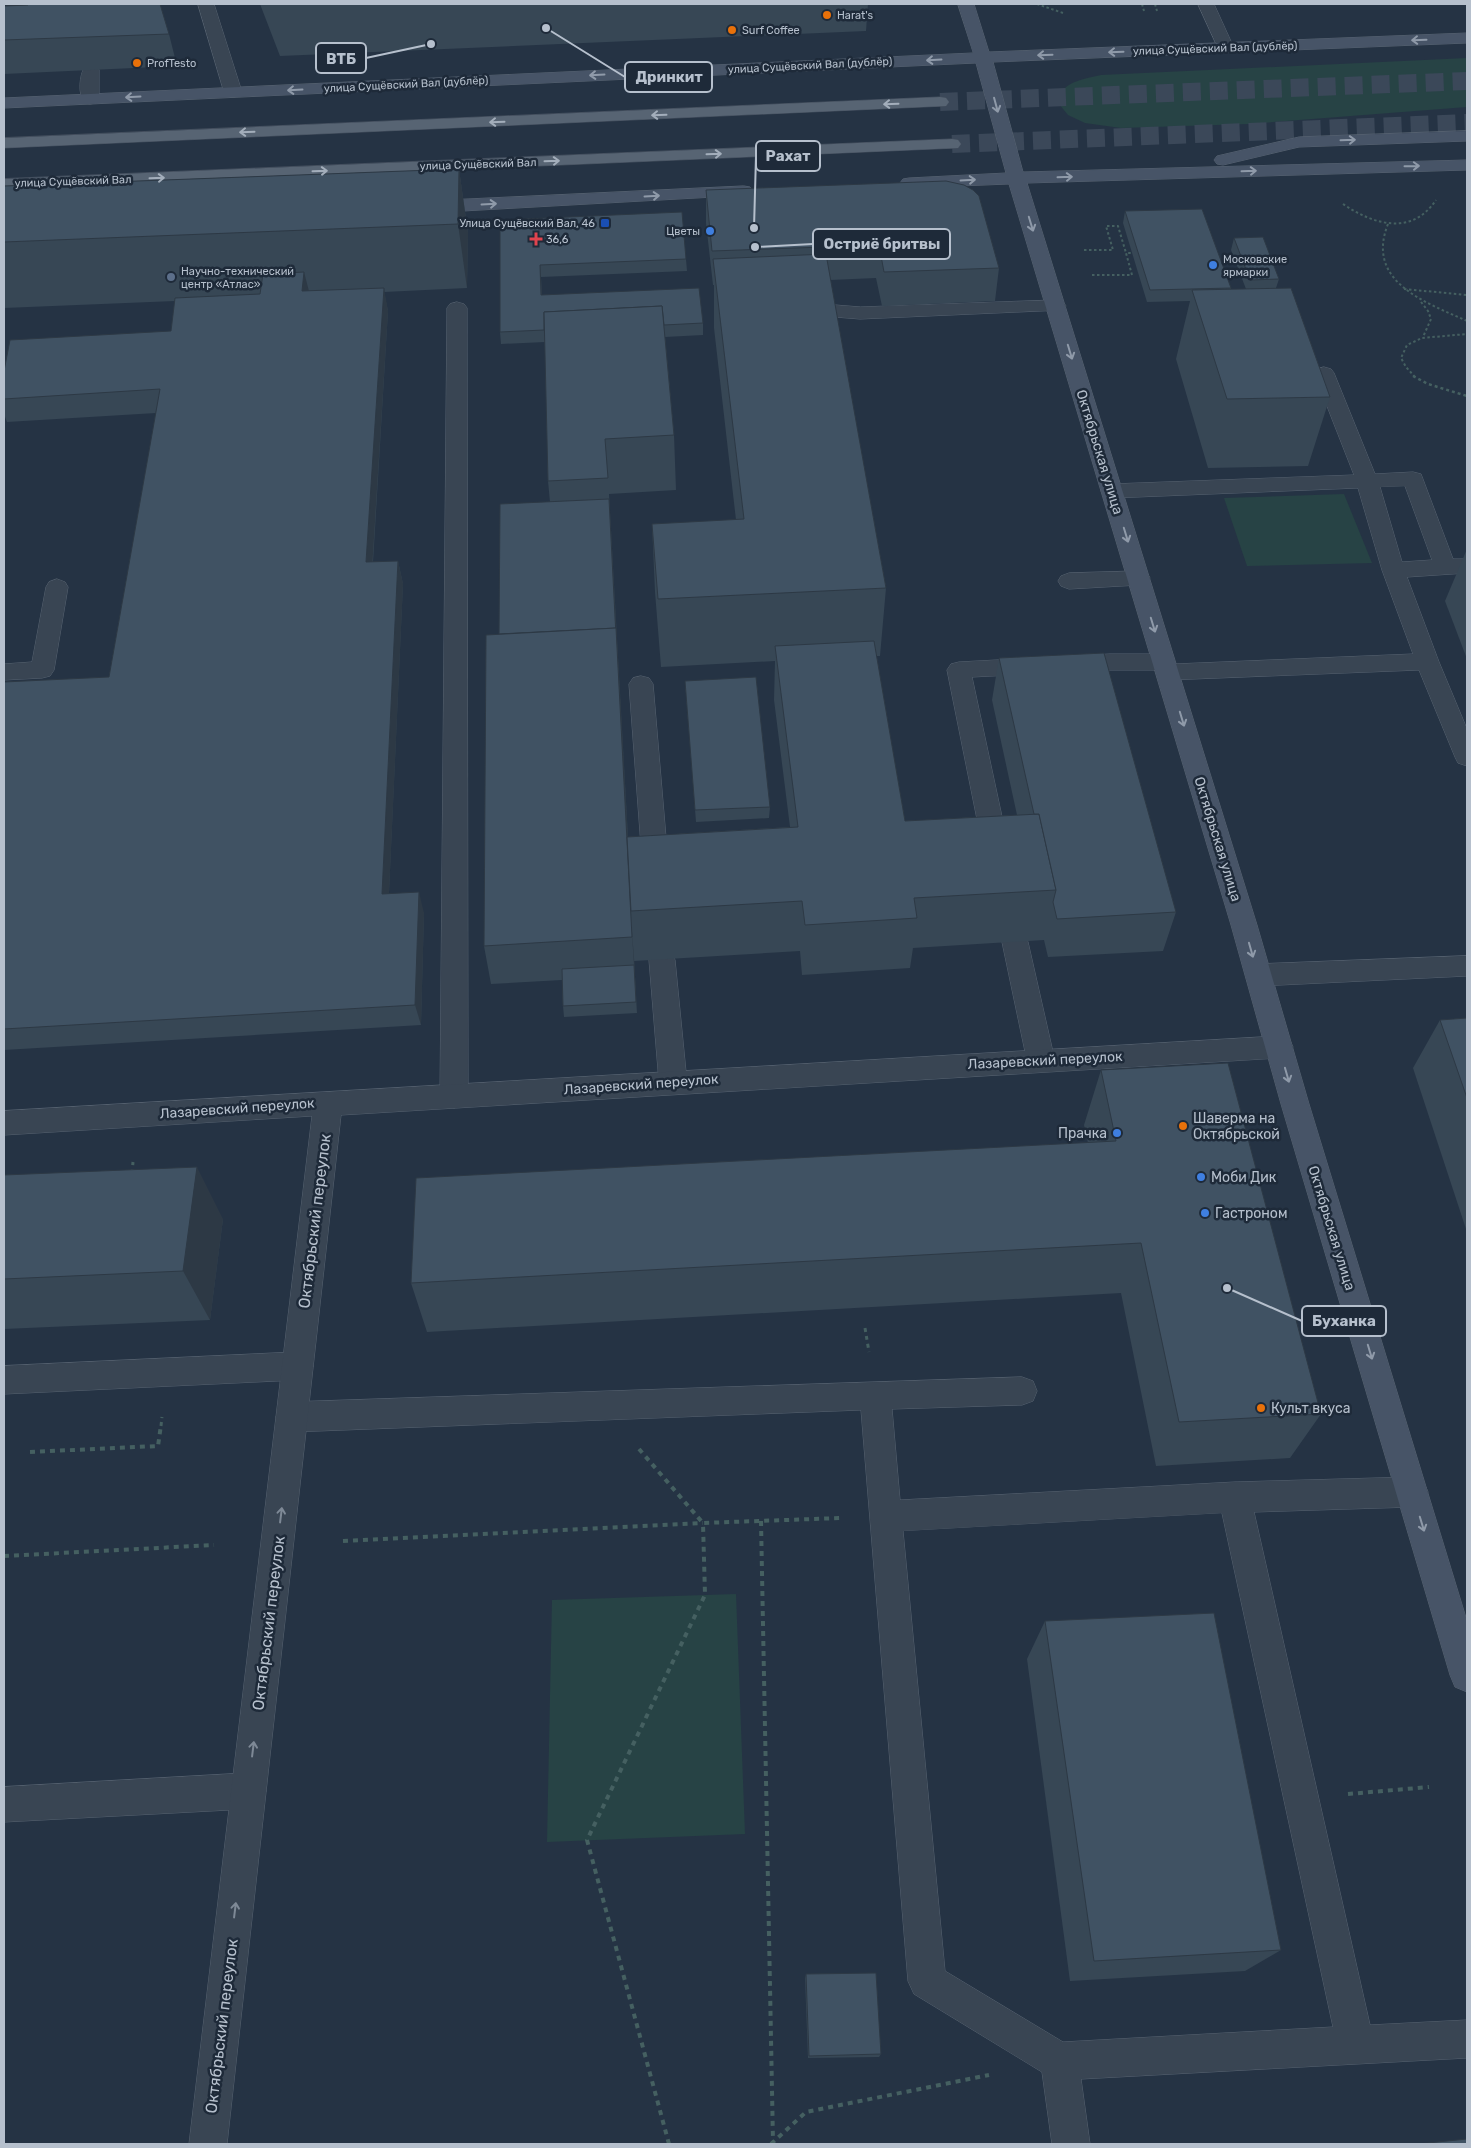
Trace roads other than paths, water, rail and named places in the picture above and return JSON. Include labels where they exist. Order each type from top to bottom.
[{"type":"main road","name":"Октябрьская улица","points":[[966,4],[1016,178],[1259,975],[1278,1047],[1467,1675]]},
{"type":"main road","name":"улица Сущёвский Вал (дублёр)","points":[[4,103],[983,58],[1467,38]]},
{"type":"main road","points":[[4,143],[940,102]]},
{"type":"main road","points":[[1166,174],[1300,142],[1467,136]]},
{"type":"main road","name":"улица Сущёвский Вал","points":[[4,184],[952,144]]},
{"type":"main road","points":[[893,184],[1016,178],[1467,165]]},
{"type":"main road","points":[[413,207],[766,190]]},
{"type":"street","points":[[206,4],[233,92]]},
{"type":"street","points":[[1206,4],[1226,48]]},
{"type":"street","points":[[90,99],[91,70]]},
{"type":"street","points":[[782,306],[860,313],[1056,306]]},
{"type":"street","points":[[454,1096],[456,308]]},
{"type":"street","points":[[1324,373],[1367,481],[1393,570],[1427,662],[1467,757]]},
{"type":"street","points":[[1112,492],[1413,479],[1445,567]]},
{"type":"street","points":[[1393,570],[1467,566]]},
{"type":"street","points":[[1069,581],[1139,578]]},
{"type":"street","points":[[4,672],[42,670],[57,587]]},
{"type":"street","points":[[1000,867],[959,670],[1427,662]]},
{"type":"street","points":[[641,684],[657,887]]},
{"type":"street","points":[[1015,942],[1041,1060]]},
{"type":"street","points":[[662,960],[673,1082]]},
{"type":"street","points":[[1259,975],[1467,966]]},
{"type":"street","name":"Лазаревский переулок","points":[[4,1122],[1278,1047]]},
{"type":"street","name":"Октябрьский переулок","points":[[208,2144],[328,1103]]},
{"type":"street","points":[[4,1380],[298,1366]]},
{"type":"street","points":[[292,1417],[1022,1391]]},
{"type":"street","points":[[875,1395],[927,1981],[1060,2060],[1467,2038]]},
{"type":"street","points":[[886,1516],[1235,1497],[1412,1492]]},
{"type":"street","points":[[1235,1497],[1356,2045]]},
{"type":"street","points":[[4,1805],[248,1792]]},
{"type":"street","points":[[1060,2060],[1071,2144]]},
{"type":"tunnel","points":[[940,102],[1467,81]]},
{"type":"tunnel","points":[[952,144],[1467,123]]},
{"type":"place","name":"Harat's","points":[[827,15]]},
{"type":"place","name":"Дринкит","points":[[546,28]]},
{"type":"place","name":"Surf Coffee","points":[[732,30]]},
{"type":"place","name":"ВТБ","points":[[431,44]]},
{"type":"place","name":"ProfTesto","points":[[137,63]]},
{"type":"place","name":"Улица Сущёвский Вал, 46","points":[[605,223]]},
{"type":"place","name":"Рахат","points":[[754,228]]},
{"type":"place","name":"Цветы","points":[[710,231]]},
{"type":"place","name":"36,6","points":[[536,239]]},
{"type":"place","name":"Остриё бритвы","points":[[755,247]]},
{"type":"place","name":"Московские ярмарки","points":[[1213,265]]},
{"type":"place","name":"Научно-технический центр «Атлас»","points":[[171,277]]},
{"type":"place","name":"Шаверма на Октябрьской","points":[[1183,1126]]},
{"type":"place","name":"Прачка","points":[[1117,1133]]},
{"type":"place","name":"Моби Дик","points":[[1201,1177]]},
{"type":"place","name":"Гастроном","points":[[1205,1213]]},
{"type":"place","name":"Буханка","points":[[1227,1288]]},
{"type":"place","name":"Культ вкуса","points":[[1261,1408]]}]
